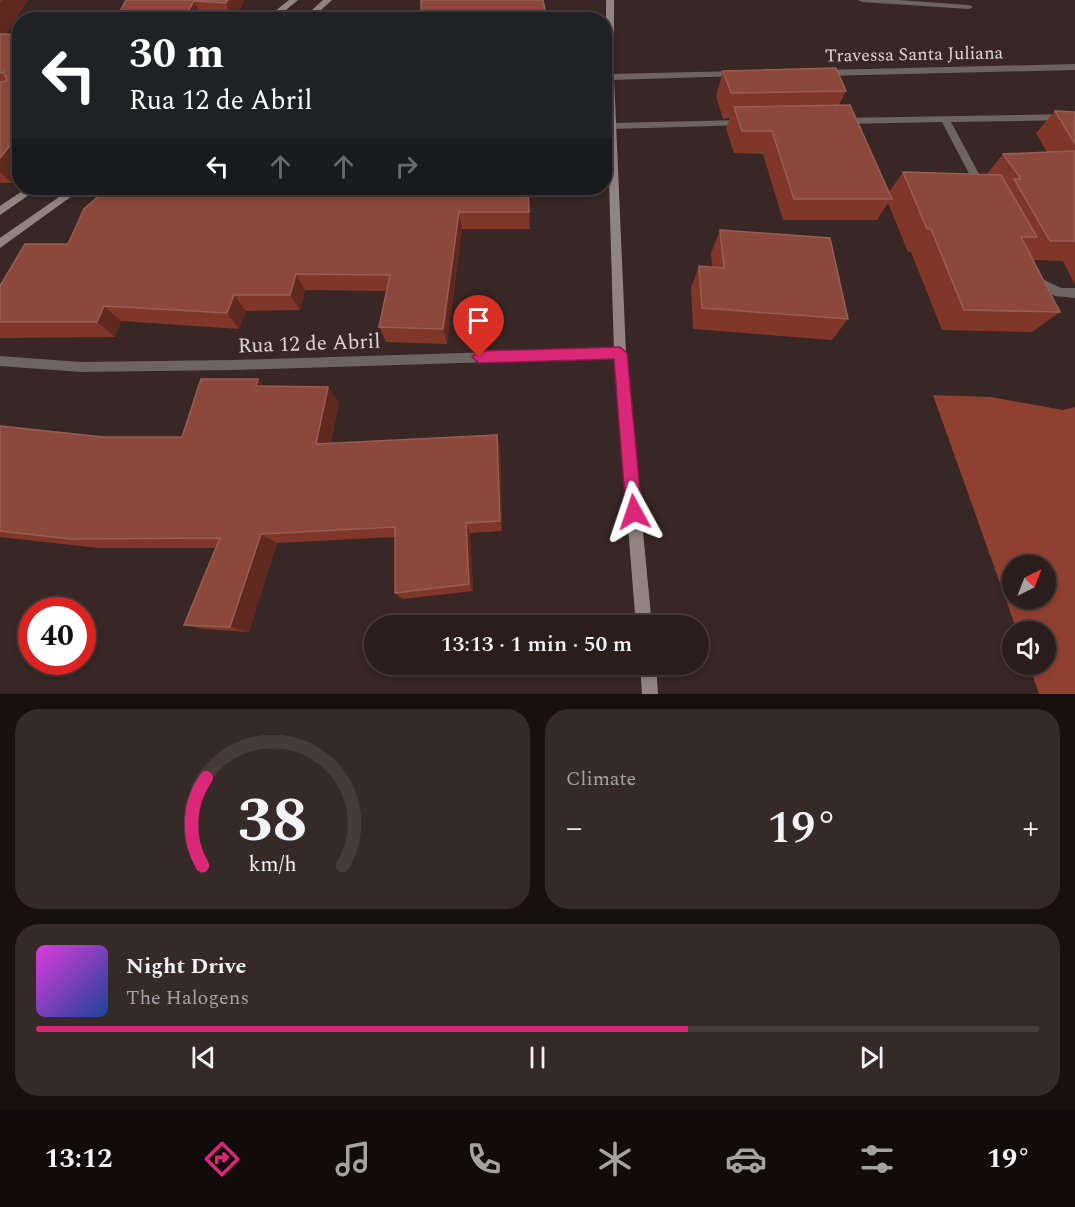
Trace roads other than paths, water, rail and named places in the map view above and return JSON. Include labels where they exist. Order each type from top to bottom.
[{"type":"street","points":[[278,12],[294,0]]},
{"type":"street","points":[[314,12],[328,0]]},
{"type":"street","points":[[862,0],[969,7]]},
{"type":"street","name":"Travessa Santa Juliana","points":[[812,73],[1075,67]]},
{"type":"street","points":[[612,77],[753,74]]},
{"type":"street","points":[[830,121],[1075,117]]},
{"type":"street","points":[[945,119],[988,201]]},
{"type":"street","points":[[643,615],[620,353],[612,126],[749,123]]},
{"type":"street","points":[[0,211],[24,195]]},
{"type":"street","points":[[0,244],[68,195]]},
{"type":"street","points":[[1027,273],[1041,285],[1059,293],[1075,292]]},
{"type":"street","name":"Rua 12 de Abril","points":[[0,361],[81,367],[234,365],[620,353]]},
{"type":"street","points":[[649,675],[651,694]]}]
